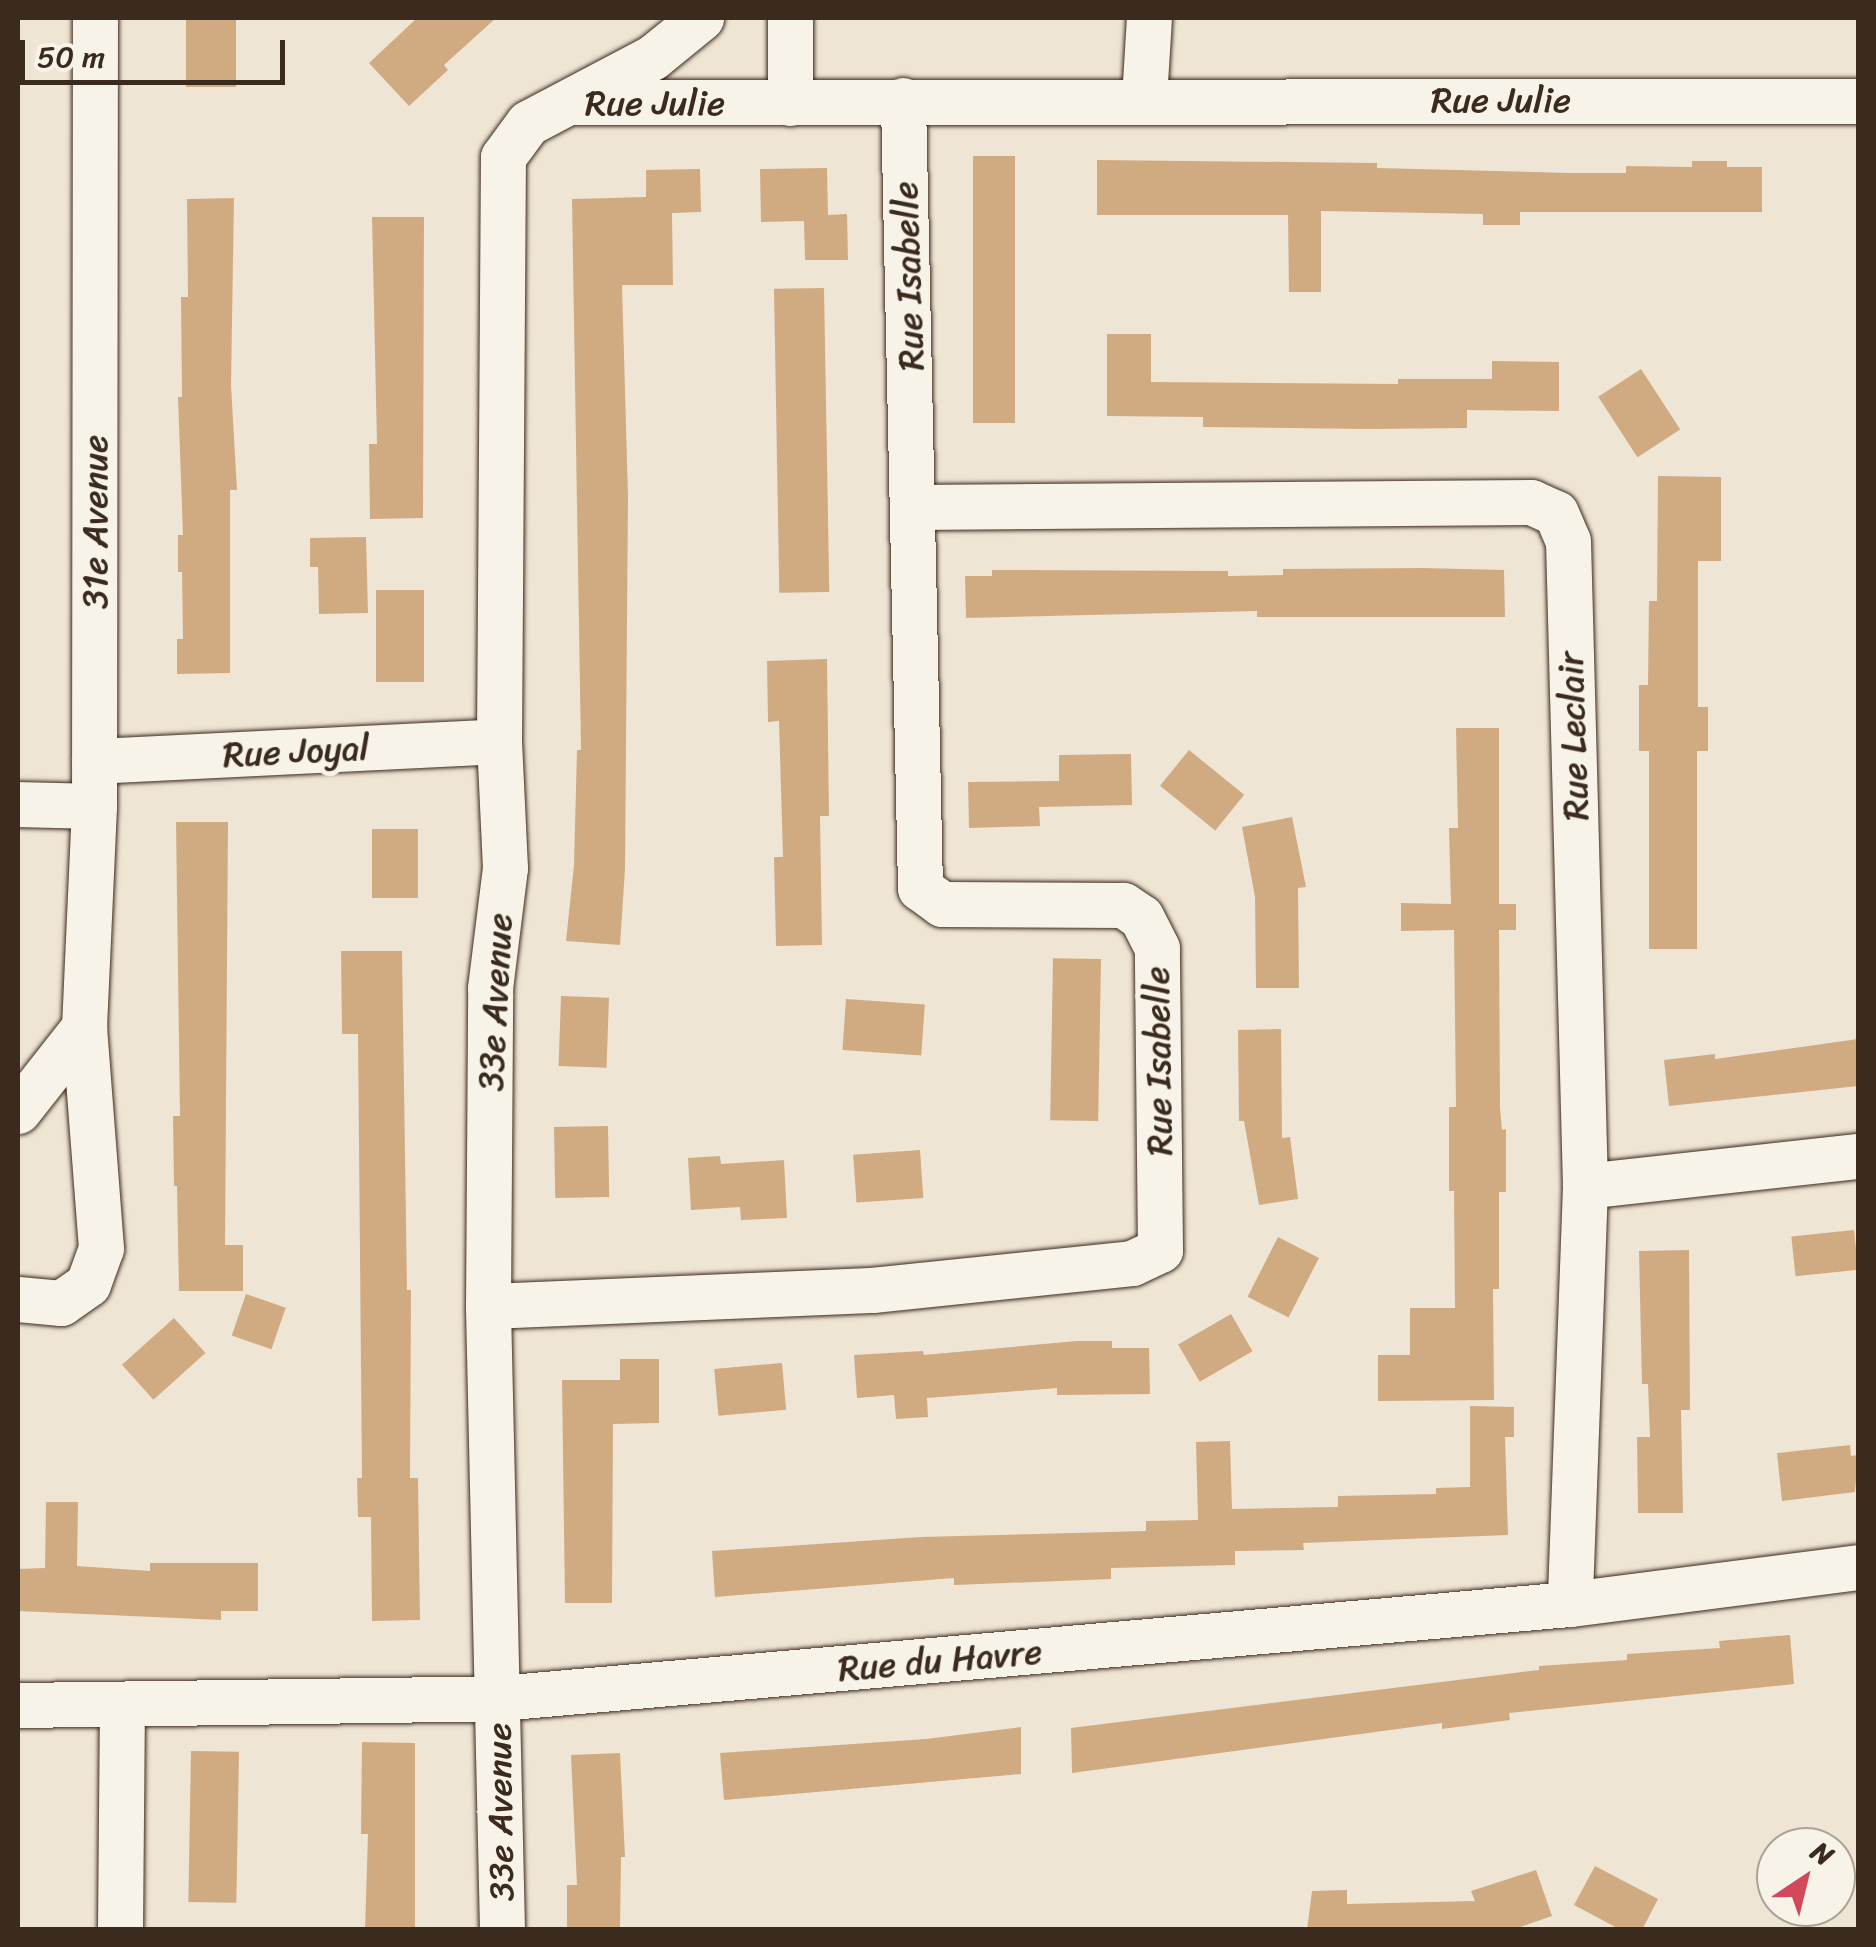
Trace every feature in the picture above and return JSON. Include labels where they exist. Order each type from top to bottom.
[{"type":"street","name":"31e Avenue","points":[[18,1299],[60,1304],[88,1284],[100,1248],[84,1027],[94,806],[95,18]]},
{"type":"street","name":"Rue Julie","points":[[562,102],[653,58],[700,18]]},
{"type":"street","points":[[790,18],[790,104]]},
{"type":"street","points":[[1144,99],[1148,18]]},
{"type":"street","name":"Rue Isabelle","points":[[488,1306],[872,1290],[1132,1263],[1160,1250],[1157,948],[1141,917],[1123,905],[942,904],[920,888],[915,507],[902,100]]},
{"type":"street","name":"Rue Julie","points":[[562,102],[1858,101]]},
{"type":"street","name":"33e Avenue","points":[[502,1930],[488,1306],[490,988],[504,868],[499,741],[503,157],[528,123],[562,102]]},
{"type":"street","name":"Rue Leclair","points":[[915,507],[1531,502],[1556,513],[1568,541],[1585,1186],[1570,1604]]},
{"type":"street","name":"Rue Joyal","points":[[94,761],[499,741]]},
{"type":"street","points":[[18,804],[94,806]]},
{"type":"street","points":[[18,1112],[84,1027]]},
{"type":"street","points":[[1585,1186],[1858,1156]]},
{"type":"street","name":"Rue du Havre","points":[[18,1706],[498,1698],[1570,1604],[1858,1567]]},
{"type":"street","points":[[120,1930],[122,1706]]},
{"type":"building","points":[[186,18],[236,18],[236,87],[186,87]]},
{"type":"building","points":[[417,18],[496,18],[444,65],[448,70],[409,106],[369,63]]},
{"type":"building","points":[[973,156],[1015,156],[1015,423],[973,423]]},
{"type":"building","points":[[1097,160],[1377,163],[1377,168],[1570,173],[1626,173],[1626,166],[1692,167],[1692,161],[1727,161],[1727,167],[1762,167],[1762,212],[1520,212],[1520,225],[1483,225],[1483,214],[1321,211],[1321,292],[1289,292],[1288,215],[1097,215]]},
{"type":"building","points":[[827,168],[828,215],[847,214],[848,260],[805,260],[804,221],[761,222],[760,169]]},
{"type":"building","points":[[700,169],[701,212],[672,213],[673,285],[622,285],[628,496],[625,869],[620,945],[566,941],[574,865],[577,750],[581,750],[572,199],[646,197],[646,170]]},
{"type":"building","points":[[234,198],[231,385],[237,490],[230,490],[230,673],[177,674],[177,639],[183,639],[182,572],[178,572],[178,535],[183,535],[178,397],[182,397],[181,297],[188,297],[187,199]]},
{"type":"building","points":[[372,217],[424,217],[423,518],[370,519],[369,444],[377,444]]},
{"type":"building","points":[[824,288],[829,592],[779,593],[774,289]]},
{"type":"building","points":[[1107,334],[1151,334],[1151,382],[1398,384],[1398,379],[1492,379],[1492,361],[1559,362],[1559,411],[1467,410],[1467,428],[1203,427],[1203,417],[1107,416]]},
{"type":"building","points":[[1641,369],[1680,429],[1637,457],[1598,397]]},
{"type":"building","points":[[1658,476],[1721,477],[1721,561],[1698,561],[1698,707],[1708,707],[1708,751],[1697,751],[1697,949],[1649,949],[1649,751],[1639,751],[1639,685],[1648,685],[1649,601],[1657,601]]},
{"type":"building","points":[[366,537],[368,613],[319,614],[318,567],[310,567],[310,538]]},
{"type":"building","points":[[1283,569],[1504,570],[1505,617],[1257,617],[1257,611],[966,618],[965,576],[992,576],[992,570],[1228,571],[1228,576],[1283,575]]},
{"type":"building","points":[[376,590],[424,590],[424,682],[376,682]]},
{"type":"building","points":[[827,659],[829,816],[820,816],[822,945],[776,946],[774,857],[783,857],[779,721],[768,722],[767,661]]},
{"type":"building","points":[[1456,728],[1499,728],[1499,904],[1516,904],[1516,930],[1499,930],[1500,1108],[1502,1130],[1506,1129],[1506,1192],[1499,1192],[1499,1289],[1493,1289],[1494,1400],[1378,1401],[1378,1355],[1410,1355],[1410,1308],[1455,1308],[1454,1191],[1449,1191],[1449,1107],[1456,1107],[1454,930],[1401,931],[1401,903],[1451,904],[1449,828],[1458,828]]},
{"type":"building","points":[[1189,750],[1244,795],[1215,830],[1160,786]]},
{"type":"building","points":[[1131,754],[1132,805],[1039,807],[1040,826],[969,828],[968,782],[1059,781],[1059,755]]},
{"type":"building","points":[[1292,817],[1306,887],[1298,888],[1299,988],[1256,988],[1255,897],[1242,827]]},
{"type":"building","points":[[176,822],[228,822],[225,1245],[243,1245],[243,1291],[179,1291],[173,1116],[180,1116]]},
{"type":"building","points":[[372,829],[418,829],[418,898],[372,898]]},
{"type":"building","points":[[341,951],[402,951],[407,1290],[411,1290],[410,1478],[418,1478],[420,1620],[372,1621],[371,1517],[358,1517],[357,1478],[362,1478],[358,1034],[342,1034]]},
{"type":"building","points":[[1053,958],[1101,959],[1098,1121],[1050,1120]]},
{"type":"building","points":[[561,996],[609,998],[607,1068],[559,1066]]},
{"type":"building","points":[[846,999],[925,1005],[921,1055],[842,1050]]},
{"type":"building","points":[[1281,1029],[1282,1138],[1290,1137],[1298,1199],[1259,1205],[1244,1121],[1239,1121],[1238,1030]]},
{"type":"building","points":[[1858,1039],[1858,1086],[1669,1106],[1664,1060],[1715,1054],[1715,1059]]},
{"type":"building","points":[[608,1126],[609,1197],[555,1198],[554,1127]]},
{"type":"building","points":[[920,1150],[923,1198],[857,1203],[853,1155]]},
{"type":"building","points":[[720,1156],[721,1164],[784,1160],[787,1218],[741,1220],[740,1207],[691,1210],[688,1158]]},
{"type":"building","points":[[1854,1230],[1858,1270],[1796,1276],[1791,1237]]},
{"type":"building","points":[[1278,1237],[1319,1258],[1289,1318],[1248,1297]]},
{"type":"building","points":[[1689,1250],[1690,1410],[1681,1410],[1683,1513],[1638,1513],[1637,1437],[1650,1437],[1648,1384],[1642,1384],[1639,1251]]},
{"type":"building","points":[[246,1294],[286,1308],[271,1349],[232,1336]]},
{"type":"building","points":[[1231,1314],[1252,1351],[1200,1382],[1178,1344]]},
{"type":"building","points":[[174,1318],[205,1353],[153,1400],[122,1365]]},
{"type":"building","points":[[1112,1341],[1112,1348],[1149,1348],[1150,1394],[1057,1395],[1057,1388],[927,1398],[928,1417],[896,1419],[894,1395],[857,1398],[854,1355],[923,1351],[924,1355]]},
{"type":"building","points":[[620,1359],[659,1359],[659,1423],[613,1424],[612,1603],[565,1603],[562,1380],[620,1380]]},
{"type":"building","points":[[782,1363],[786,1410],[718,1416],[714,1369]]},
{"type":"building","points":[[1470,1406],[1514,1407],[1514,1437],[1505,1437],[1508,1535],[1303,1543],[1304,1550],[1235,1551],[1235,1565],[1111,1568],[1111,1579],[954,1585],[954,1578],[715,1597],[712,1551],[921,1537],[1146,1531],[1146,1521],[1198,1520],[1196,1442],[1230,1441],[1232,1509],[1338,1507],[1338,1496],[1436,1494],[1436,1488],[1470,1487]]},
{"type":"building","points":[[1850,1445],[1851,1456],[1858,1455],[1855,1492],[1782,1501],[1777,1453]]},
{"type":"building","points":[[46,1502],[78,1502],[77,1566],[150,1571],[150,1563],[258,1563],[258,1611],[221,1611],[221,1620],[18,1611],[18,1569],[45,1568]]},
{"type":"building","points":[[1790,1635],[1794,1684],[1509,1713],[1510,1720],[1442,1729],[1442,1723],[1072,1773],[1071,1728],[1539,1670],[1539,1666],[1627,1660],[1627,1654],[1720,1648],[1719,1641]]},
{"type":"building","points":[[1021,1727],[1021,1774],[724,1800],[720,1753],[926,1739]]},
{"type":"building","points":[[362,1742],[415,1743],[415,1930],[365,1930],[368,1834],[361,1834]]},
{"type":"building","points":[[191,1751],[239,1752],[236,1903],[188,1902]]},
{"type":"building","points":[[620,1753],[625,1857],[621,1857],[620,1930],[567,1930],[567,1885],[577,1885],[571,1755]]},
{"type":"building","points":[[1595,1866],[1658,1899],[1642,1930],[1621,1930],[1574,1905]]},
{"type":"building","points":[[1536,1870],[1552,1916],[1512,1930],[1307,1930],[1312,1891],[1347,1890],[1347,1904],[1475,1901],[1471,1891]]}]
